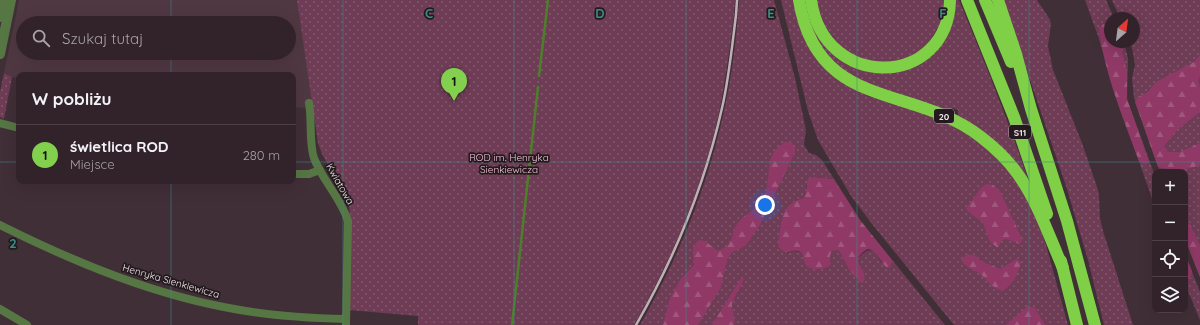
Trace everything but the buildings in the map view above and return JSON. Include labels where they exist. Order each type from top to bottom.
[{"type":"highway","name":"20","points":[[799,0],[810,38],[822,57],[843,76],[866,89],[934,112],[961,124],[979,136],[1007,161],[1033,200],[1063,268]]},
{"type":"highway","points":[[811,0],[815,17],[821,30],[837,52],[858,64],[881,68],[904,64],[916,60],[932,47],[943,32],[947,23],[950,0]]},
{"type":"highway","name":"S11","points":[[967,0],[1017,124],[1038,186],[1063,268],[1077,325]]},
{"type":"highway","name":"S11","points":[[985,0],[1031,109],[1067,221],[1095,325]]},
{"type":"highway","points":[[998,0],[1016,54],[1031,109]]},
{"type":"street","points":[[0,17],[4,0]]},
{"type":"street","points":[[0,54],[12,0]]},
{"type":"street","name":"Kwiatowa","points":[[309,102],[311,112],[312,154],[343,209],[348,221],[346,322]]},
{"type":"street","points":[[0,123],[16,127]]},
{"type":"street","points":[[296,174],[309,174],[320,170]]},
{"type":"street","name":"Henryka Sienkiewicza","points":[[0,225],[82,263],[143,286],[215,305],[255,313],[346,322]]},
{"type":"street","points":[[0,309],[27,325]]},
{"type":"shaded area","points":[[19,0],[297,0],[313,102],[306,108],[296,107],[296,72],[16,72],[16,78],[4,73]]},
{"type":"green space","name":"ROD im. Henryka Sienkiewicza","points":[[297,0],[735,0],[731,38],[720,108],[705,165],[686,220],[662,273],[634,325],[418,325],[418,316],[349,310],[349,202],[322,154],[318,143]]},
{"type":"green space","points":[[739,0],[774,0],[795,78],[806,130],[804,145],[809,153],[816,155],[822,160],[834,179],[814,177],[806,186],[807,191],[804,198],[796,200],[787,253],[794,251],[801,252],[805,264],[831,264],[830,256],[832,251],[835,250],[839,251],[848,268],[863,271],[859,264],[858,258],[866,251],[875,251],[881,262],[890,267],[893,261],[945,325],[640,325],[661,286],[679,247],[709,168],[729,87]]},
{"type":"green space","points":[[781,0],[794,0],[802,32],[846,84],[868,96],[943,120],[986,146],[1016,179],[1036,216],[1046,245],[1068,325],[954,325],[851,196],[818,140],[808,111]]},
{"type":"green space","points":[[807,0],[816,31],[826,48],[845,63],[865,71],[887,73],[908,68],[927,58],[942,43],[952,24],[955,0],[959,0],[996,90],[1029,182],[958,117],[958,110],[953,108],[947,112],[864,84],[834,63],[813,35]]},
{"type":"green space","points":[[815,0],[946,0],[942,22],[925,48],[903,60],[873,63],[844,51],[825,27]]},
{"type":"green space","points":[[1003,0],[1037,0],[1051,23],[1048,46],[1053,70],[1082,143],[1098,190],[1100,218],[1103,231],[1133,325],[1104,325],[1088,260],[1067,189]]},
{"type":"green space","points":[[1085,0],[1106,0],[1111,12],[1104,12],[1104,48],[1126,48],[1128,58],[1127,99],[1152,169],[1152,198],[1116,96],[1098,36]]},
{"type":"green space","points":[[1112,0],[1200,0],[1200,277],[1188,247],[1188,169],[1159,169],[1134,98],[1132,78],[1135,65],[1132,48],[1140,48],[1140,12],[1117,12]]},
{"type":"green space","points":[[1104,24],[1104,48],[1121,48],[1122,50],[1127,74],[1127,99],[1149,162],[1144,164],[1139,161],[1110,78],[1101,44],[1099,27]]},
{"type":"green space","points":[[1200,55],[1200,76],[1198,81],[1200,88],[1200,112],[1177,130],[1164,146],[1168,152],[1180,152],[1200,143],[1200,165],[1184,169],[1158,167],[1135,102],[1138,97],[1148,92],[1156,82],[1194,62]]},
{"type":"green space","points":[[4,73],[12,77],[4,119],[0,117],[0,92]]},
{"type":"green space","points":[[785,142],[792,143],[795,147],[795,152],[761,223],[745,246],[732,252],[727,260],[721,287],[698,325],[663,325],[670,298],[680,280],[694,265],[694,246],[699,240],[705,241],[718,251],[728,245],[738,223],[761,202],[768,183],[771,159],[778,148]]},
{"type":"green space","points":[[814,177],[834,179],[860,220],[893,261],[890,267],[886,267],[874,252],[867,249],[858,258],[865,278],[861,283],[848,268],[839,251],[832,251],[830,256],[831,264],[829,266],[822,269],[814,269],[807,267],[801,252],[784,252],[781,250],[778,246],[783,216],[790,204],[796,200],[804,198],[808,179]]},
{"type":"green space","points":[[986,184],[993,185],[1000,191],[1021,237],[1022,242],[1019,244],[1007,239],[1002,240],[998,248],[990,242],[983,223],[966,209],[980,189]]},
{"type":"green space","points":[[1188,224],[1190,224],[1200,246],[1200,277],[1188,247]]},
{"type":"green space","points":[[968,254],[976,256],[981,261],[1000,269],[1017,259],[1021,262],[1014,279],[1009,286],[1002,291],[989,283],[979,273],[963,263],[961,260]]},
{"type":"green space","points":[[1188,261],[1192,271],[1191,277],[1188,279]]},
{"type":"green space","points":[[1188,262],[1200,292],[1200,320],[1188,291]]},
{"type":"green space","points":[[744,277],[732,305],[735,320],[734,325],[712,325],[741,278]]},
{"type":"green space","points":[[1028,306],[1035,308],[1045,325],[1006,325]]},
{"type":"waterway","points":[[539,76],[548,0]]},
{"type":"waterway","points":[[512,325],[538,87]]},
{"type":"railway","points":[[636,325],[664,273],[676,246],[698,192],[707,164],[727,85],[737,0]]},
{"type":"place","name":"świetlica ROD","points":[[454,101]]}]
